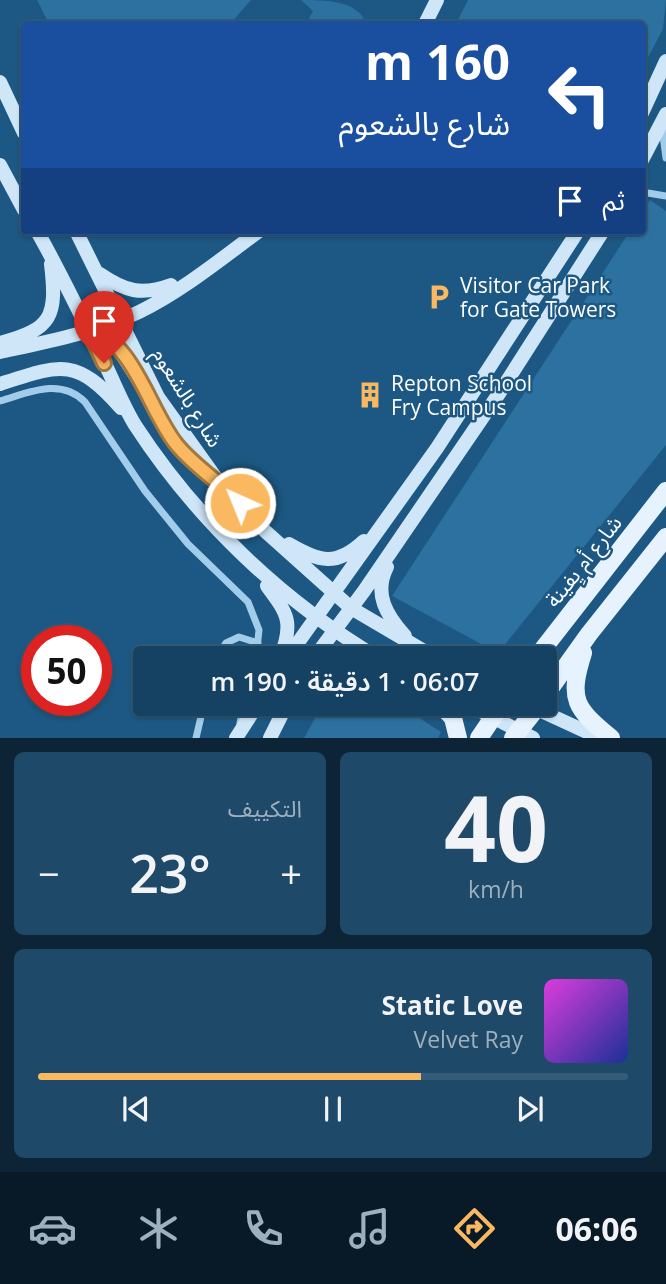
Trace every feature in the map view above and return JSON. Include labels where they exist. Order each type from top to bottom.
[{"type":"main road","points":[[646,104],[666,61]]},
{"type":"main road","points":[[0,82],[21,127]]},
{"type":"main road","points":[[646,153],[664,120]]},
{"type":"main road","points":[[0,166],[21,204]]},
{"type":"main road","points":[[39,235],[134,424]]},
{"type":"main road","name":"شارع بالشعوم","points":[[78,235],[158,397],[216,478],[265,531],[351,608],[412,645]]},
{"type":"main road","points":[[0,352],[120,320],[144,310],[199,275],[254,235]]},
{"type":"main road","points":[[295,646],[388,518],[508,342],[575,235]]},
{"type":"main road","points":[[322,646],[406,530],[538,335],[600,235]]},
{"type":"main road","points":[[0,343],[38,330],[50,317],[54,302],[51,255]]},
{"type":"main road","points":[[98,273],[124,289],[145,294],[199,275]]},
{"type":"main road","points":[[88,329],[102,334],[119,348],[172,438],[192,461],[216,478]]},
{"type":"main road","points":[[0,384],[55,368],[78,371],[104,389],[186,493],[243,554],[284,592],[333,631],[358,646]]},
{"type":"main road","name":"شارع أم يِفينة","points":[[545,646],[666,491]]},
{"type":"main road","points":[[265,531],[312,557],[332,560],[353,552],[388,518]]},
{"type":"main road","points":[[406,530],[383,574],[381,585],[384,610],[412,645]]},
{"type":"main road","points":[[557,676],[666,537]]},
{"type":"main road","points":[[243,554],[286,612],[288,633],[284,646]]},
{"type":"main road","points":[[589,634],[575,675],[574,697],[580,710],[611,738]]},
{"type":"main road","points":[[557,714],[600,738]]},
{"type":"main road","points":[[237,736],[250,716]]},
{"type":"main road","points":[[271,738],[281,716]]},
{"type":"main road","points":[[451,716],[458,738]]},
{"type":"main road","points":[[480,738],[494,716]]},
{"type":"main road","points":[[504,716],[521,735],[530,716]]},
{"type":"street","points":[[664,120],[666,158]]},
{"type":"street","points":[[646,193],[666,196]]},
{"type":"street","points":[[2,399],[43,388],[80,397],[145,491],[180,534],[248,603],[257,620],[258,646]]},
{"type":"street","points":[[224,646],[239,637],[258,643]]},
{"type":"street","points":[[196,738],[201,716]]},
{"type":"street","points":[[237,736],[241,716]]},
{"type":"shaded area","points":[[37,0],[251,0],[233,21],[48,21]]},
{"type":"shaded area","points":[[301,0],[340,3],[356,10],[364,21],[308,21],[313,11]]},
{"type":"shaded area","points":[[468,0],[666,0],[663,29],[646,61],[646,21],[458,21]]},
{"type":"shaded area","points":[[650,200],[666,211],[666,445],[504,646],[485,646],[392,596],[627,235],[646,235],[646,206]]},
{"type":"shaded area","points":[[316,716],[416,716],[441,732],[438,738],[304,738]]},
{"type":"place","name":"Visitor Car Park for Gate Towers","points":[[439,297]]},
{"type":"place","name":"Repton School Fry Campus","points":[[370,395]]},
{"type":"route","points":[[104,363],[88,329],[108,337],[119,348],[184,454],[216,478],[240,503]]}]
